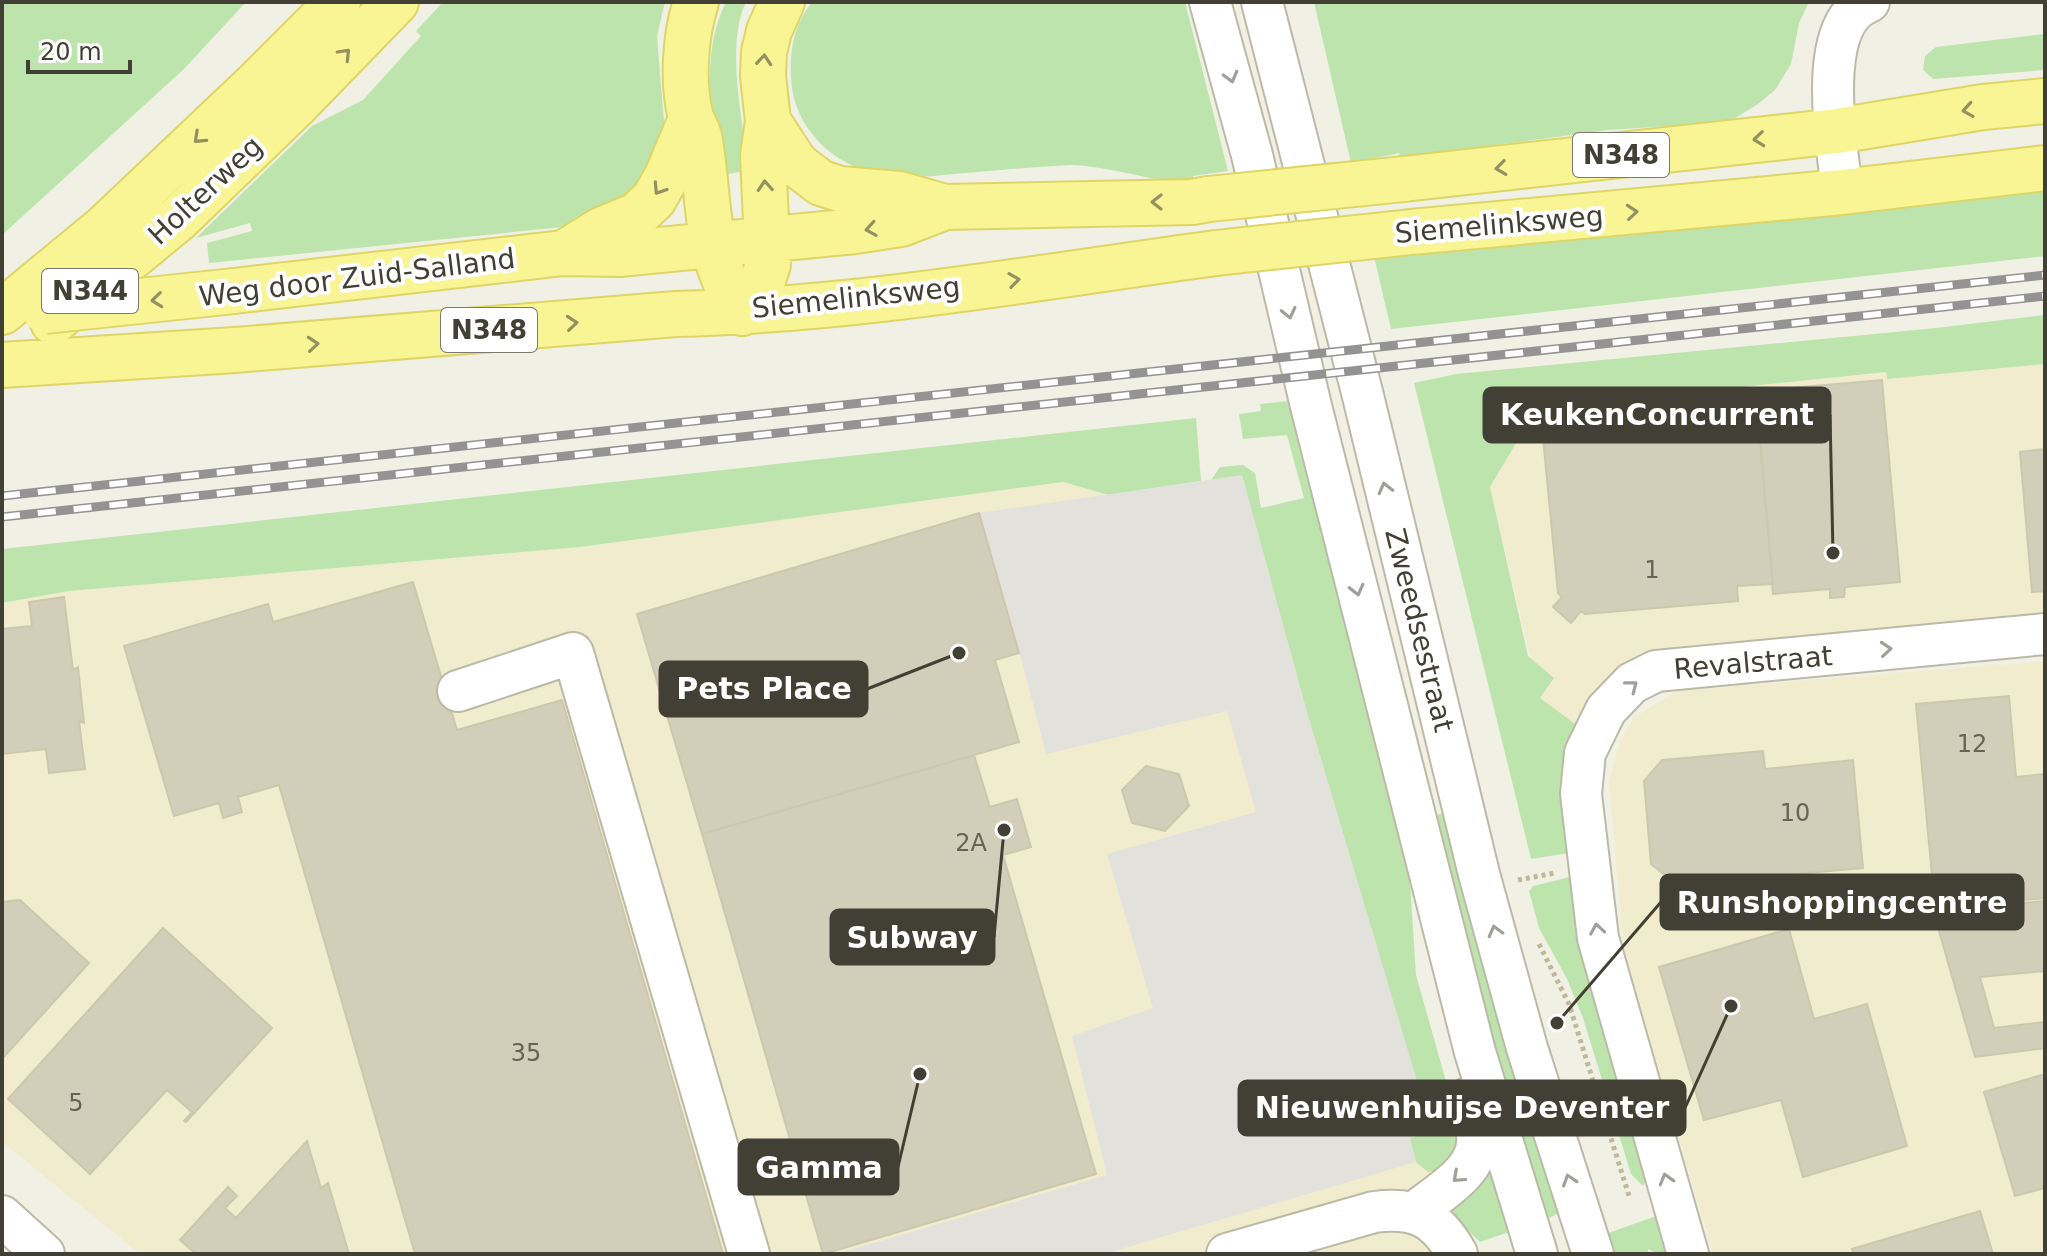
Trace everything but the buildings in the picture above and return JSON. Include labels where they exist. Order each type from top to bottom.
[{"type":"main road","name":"Holterweg","points":[[2,314],[104,228],[338,2]]},
{"type":"main road","name":"Holterweg","points":[[2,365],[178,219],[295,106],[396,2]]},
{"type":"main road","points":[[696,2],[686,48],[691,119],[700,136],[711,244]]},
{"type":"main road","points":[[742,313],[760,290],[768,264],[763,156],[768,121],[764,52],[769,31],[782,2]]},
{"type":"main road","name":"Siemelinksweg","points":[[2045,101],[1983,107],[1837,131],[1209,199],[945,207],[901,224],[711,244],[719,269],[742,313],[1216,253],[1842,192],[2045,168]]},
{"type":"main road","points":[[563,253],[601,230],[637,215],[654,199],[691,119]]},
{"type":"main road","points":[[768,121],[796,164],[821,183],[840,189],[899,194],[945,207]]},
{"type":"main road","name":"Weg door Zuid-Salland","points":[[2,314],[563,253],[619,254],[711,244]]},
{"type":"main road","name":"Weg door Zuid-Salland","points":[[2,365],[235,350],[676,314],[742,313]]},
{"type":"street","name":"Zweedsestraat","points":[[1210,2],[1252,155],[1311,406],[1475,1052],[1537,1254]]},
{"type":"street","name":"Zweedsestraat","points":[[1262,2],[1363,396],[1479,874],[1527,1048],[1593,1254]]},
{"type":"street","points":[[1842,192],[1832,93],[1836,49],[1846,21],[1864,3],[1869,2]]},
{"type":"street","name":"Revalstraat","points":[[1688,1254],[1598,938],[1581,794],[1585,753],[1606,710],[1632,683],[1656,671],[2045,634]]},
{"type":"street","points":[[458,691],[573,653],[749,1254]]},
{"type":"street","points":[[1415,1212],[1461,1175],[1473,1160],[1478,1137],[1465,1084],[1475,1052]]},
{"type":"street","points":[[1227,1254],[1394,1209],[1415,1212],[1441,1232],[1457,1254]]},
{"type":"street","points":[[2,1216],[44,1254]]},
{"type":"path","points":[[1517,880],[1522,894]]},
{"type":"path","points":[[1537,938],[1569,1004],[1630,1199]]},
{"type":"shaded area","points":[[2045,364],[2045,620],[1666,657],[1582,729],[1540,698],[1490,487],[1537,408],[1886,372],[1887,378]]},
{"type":"shaded area","points":[[1242,475],[1440,1170],[1451,1254],[140,1254],[2,1142],[2,603],[69,591],[580,547],[1063,482],[1109,495]]},
{"type":"shaded area","points":[[1242,475],[1306,709],[1432,1131],[1410,1138],[1416,1162],[1104,1254],[836,1254],[1107,1175],[1072,1036],[1153,1008],[1107,854],[1256,812],[1227,711],[1046,754],[1011,619],[979,513]]},
{"type":"shaded area","points":[[2045,661],[2045,1254],[1713,1254],[1624,951],[1609,782],[1620,741],[1633,718],[1677,691]]},
{"type":"green space","points":[[2,2],[246,2],[184,69],[2,235]]},
{"type":"green space","points":[[443,2],[665,2],[657,36],[664,121],[661,145],[646,185],[580,223],[563,227],[209,263],[207,243],[252,231],[250,223],[196,238],[312,126],[363,100],[421,36],[416,31]]},
{"type":"green space","points":[[726,2],[746,2],[740,20],[736,62],[749,170],[719,176],[711,110],[710,65],[718,22]]},
{"type":"green space","points":[[812,2],[1185,2],[1228,171],[1193,176],[1193,183],[1177,184],[1109,169],[1070,165],[913,177],[888,176],[854,166],[825,148],[803,121],[796,105],[791,54],[800,22]]},
{"type":"green space","points":[[1314,2],[1809,2],[1799,23],[1791,64],[1775,90],[1729,122],[1609,130],[1397,158],[1400,153],[1351,163]]},
{"type":"green space","points":[[2045,34],[2045,70],[1933,79],[1923,70],[1925,56],[1936,47]]},
{"type":"green space","points":[[2045,187],[2045,256],[1391,329],[1374,256]]},
{"type":"green space","points":[[2045,315],[2045,364],[1887,379],[1886,372],[1537,408],[1490,487],[1528,656],[1554,678],[1540,698],[1582,729],[1575,852],[1531,859],[1414,383],[1456,374]]},
{"type":"green space","points":[[1288,401],[1410,882],[1416,975],[1462,1138],[1461,1158],[1440,1170],[1428,1172],[1416,1162],[1409,1138],[1431,1130],[1306,709],[1242,476],[1211,480],[1220,467],[1243,465],[1255,473],[1261,508],[1304,498],[1287,435],[1243,439],[1239,414],[1261,411],[1260,404]]},
{"type":"green space","points":[[1196,418],[1201,481],[1109,495],[1063,482],[580,547],[69,591],[2,603],[2,549]]},
{"type":"green space","points":[[1447,812],[1559,1213],[1541,1222],[1429,817]]},
{"type":"green space","points":[[1570,877],[1577,882],[1649,1175],[1643,1186],[1631,1174],[1583,1018],[1567,979],[1539,928],[1529,891],[1533,886]]},
{"type":"green space","points":[[1489,1162],[1509,1232],[1480,1242],[1454,1217],[1452,1207]]},
{"type":"green space","points":[[1659,1215],[1672,1254],[1658,1254],[1648,1249],[1648,1254],[1606,1254],[1600,1236]]},
{"type":"railway","points":[[2,496],[2045,275]]},
{"type":"railway","points":[[2,517],[2045,296]]},
{"type":"place","name":"KeukenConcurrent","points":[[1833,553]]},
{"type":"place","name":"Pets Place","points":[[959,653]]},
{"type":"place","name":"Subway","points":[[1004,830]]},
{"type":"place","name":"Nieuwenhuijse Deventer","points":[[1731,1006]]},
{"type":"place","name":"Runshoppingcentre","points":[[1557,1023]]},
{"type":"place","name":"Gamma","points":[[920,1074]]}]
